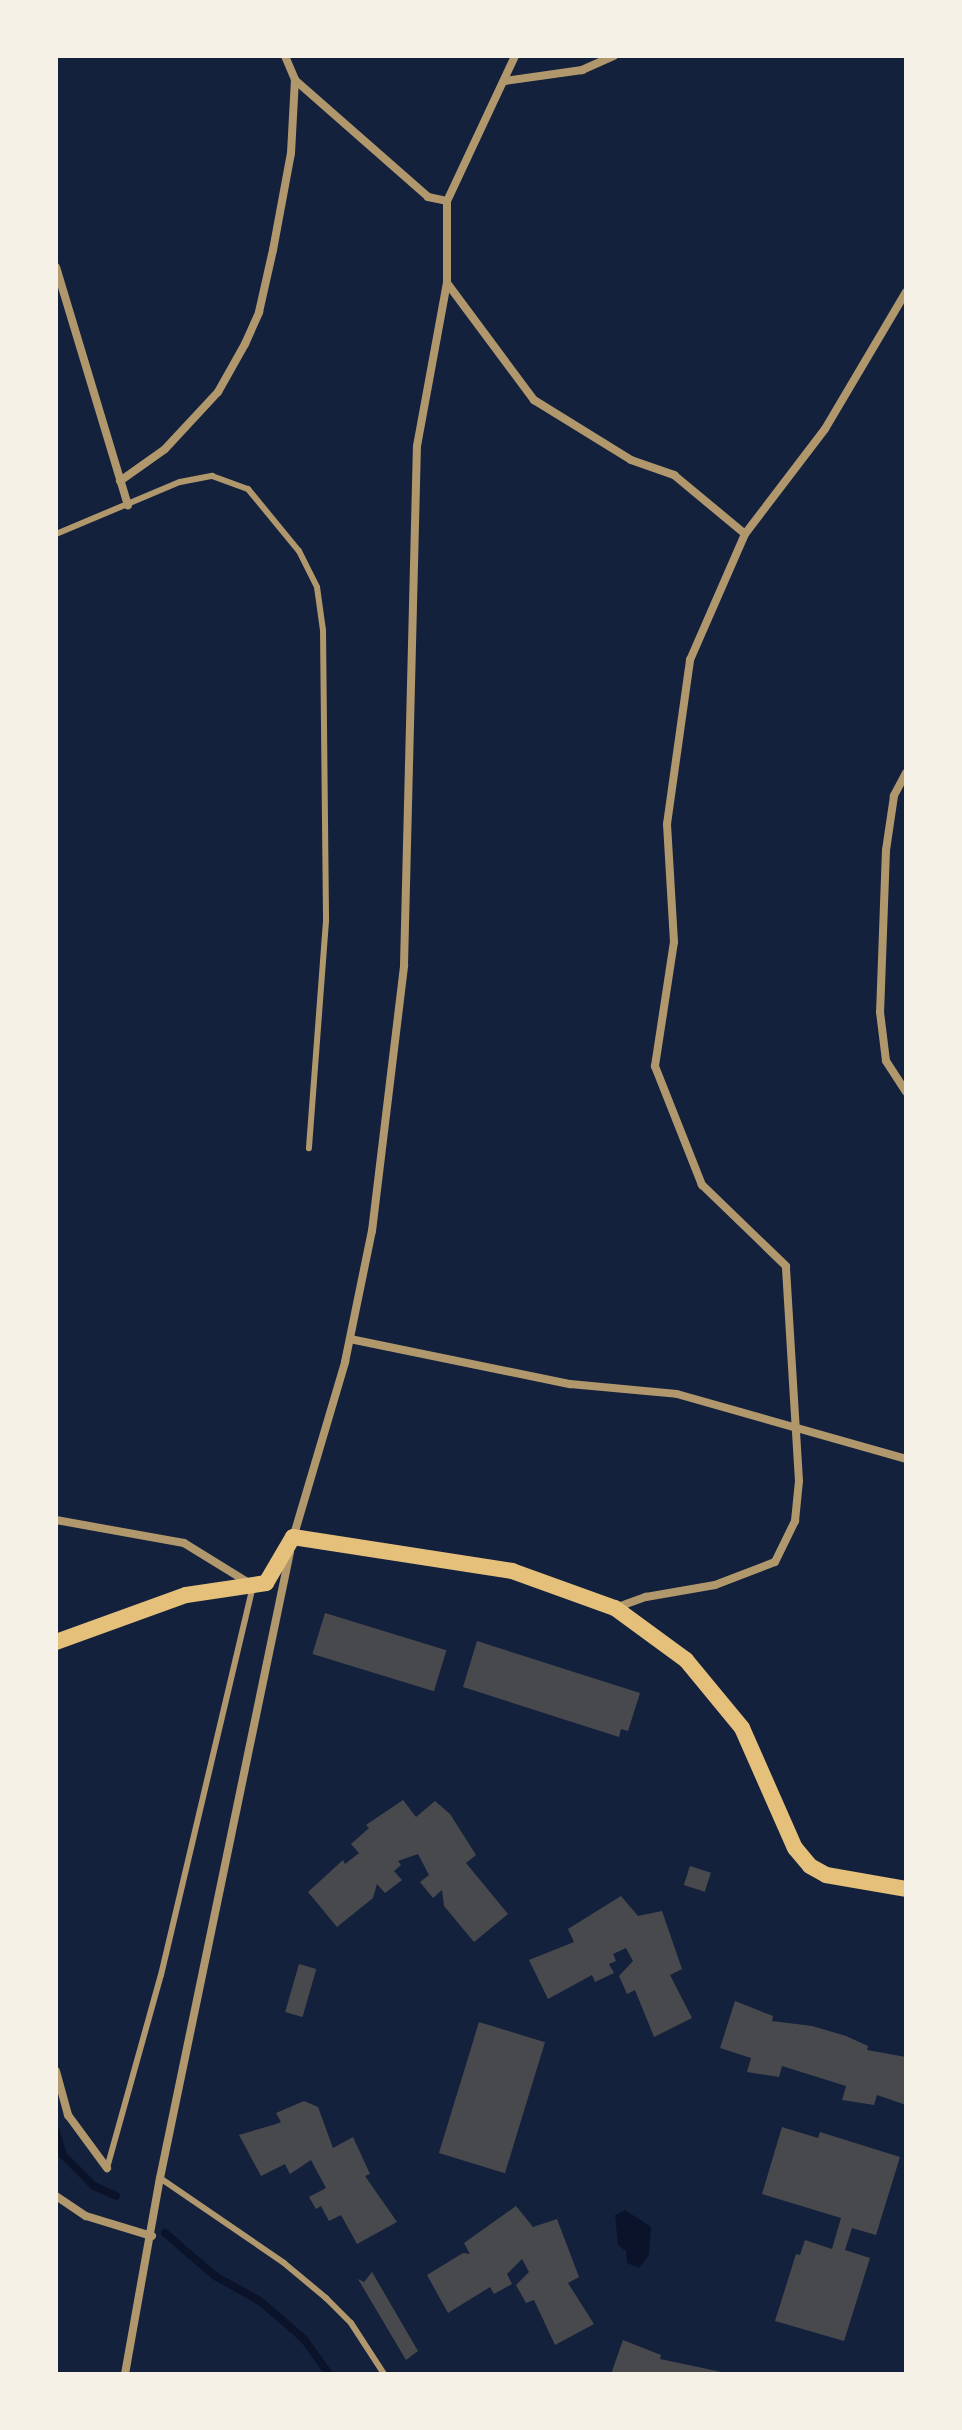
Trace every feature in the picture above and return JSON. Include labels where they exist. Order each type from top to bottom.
[{"type":"main road","points":[[56,1642],[186,1595],[266,1583],[293,1537],[512,1571],[615,1608],[686,1660],[742,1728],[795,1848],[810,1866],[826,1875],[906,1889]]},
{"type":"street","points":[[285,56],[295,80],[428,197],[447,201]]},
{"type":"street","points":[[125,2374],[160,2178],[293,1537],[350,1339],[370,1246],[404,965],[417,446],[447,283],[447,201],[515,56]]},
{"type":"street","points":[[505,81],[582,70],[614,56]]},
{"type":"street","points":[[120,481],[165,449],[218,392],[250,333],[286,181],[295,80]]},
{"type":"street","points":[[56,267],[128,505]]},
{"type":"street","points":[[447,283],[534,400],[631,460],[674,475],[745,534]]},
{"type":"street","points":[[615,1608],[646,1597],[715,1585],[775,1562],[795,1521],[797,1429],[786,1266],[702,1185],[655,1066],[674,942],[667,824],[690,660],[745,534],[825,429],[906,292]]},
{"type":"street","points":[[906,773],[894,796],[886,850],[880,1012],[886,1061],[906,1092]]},
{"type":"street","points":[[350,1339],[570,1384],[677,1394],[797,1429],[884,1449],[906,1459]]},
{"type":"street","points":[[56,1520],[184,1543],[254,1585]]},
{"type":"street","points":[[56,2071],[68,2115],[107,2168]]},
{"type":"street","points":[[56,2196],[86,2216],[152,2236]]},
{"type":"street","points":[[56,2205],[69,2205]]},
{"type":"lane","points":[[56,534],[180,482],[212,476],[248,489],[299,551],[317,587],[323,630],[326,921],[309,1148]]},
{"type":"lane","points":[[107,2168],[161,1975],[254,1585]]},
{"type":"lane","points":[[160,2178],[326,2298],[351,2323],[384,2374]]},
{"type":"water","points":[[625,2210],[651,2227],[649,2255],[639,2268],[627,2263],[626,2251],[618,2245],[615,2215]]},
{"type":"building","points":[[325,1613],[446,1650],[434,1691],[312,1654]]},
{"type":"building","points":[[477,1641],[640,1693],[628,1731],[621,1729],[619,1737],[463,1687]]},
{"type":"building","points":[[403,1800],[416,1817],[435,1801],[450,1814],[476,1855],[466,1863],[508,1914],[474,1942],[444,1906],[442,1890],[433,1898],[420,1882],[429,1875],[418,1854],[398,1861],[401,1865],[394,1871],[402,1880],[385,1893],[377,1884],[373,1898],[337,1927],[308,1892],[343,1860],[345,1864],[359,1853],[351,1844],[369,1828],[366,1825]]},
{"type":"building","points":[[690,1866],[711,1873],[705,1892],[684,1885]]},
{"type":"building","points":[[621,1896],[638,1916],[662,1911],[682,1969],[670,1975],[692,2018],[654,2037],[635,1990],[627,1994],[619,1976],[633,1961],[626,1948],[613,1954],[616,1961],[609,1964],[614,1973],[595,1982],[592,1975],[548,1999],[529,1960],[574,1942],[568,1929]]},
{"type":"building","points":[[299,1964],[316,1969],[303,2017],[285,2012]]},
{"type":"building","points":[[735,2001],[773,2016],[772,2021],[812,2026],[846,2036],[868,2046],[867,2050],[906,2057],[906,2105],[877,2095],[874,2105],[842,2100],[846,2086],[782,2066],[779,2077],[747,2072],[751,2058],[720,2048]]},
{"type":"building","points":[[479,2022],[545,2042],[505,2173],[439,2153]]},
{"type":"building","points":[[304,2101],[318,2107],[333,2148],[353,2137],[370,2174],[365,2176],[397,2222],[357,2244],[341,2215],[329,2221],[321,2206],[316,2209],[309,2197],[326,2188],[311,2160],[290,2174],[285,2164],[261,2176],[239,2135],[281,2122],[276,2113]]},
{"type":"building","points":[[782,2127],[818,2138],[820,2132],[900,2157],[876,2235],[852,2228],[845,2250],[870,2258],[844,2341],[775,2321],[796,2254],[800,2255],[805,2240],[832,2249],[841,2218],[762,2194]]},
{"type":"building","points":[[516,2206],[533,2227],[557,2219],[579,2277],[568,2283],[594,2324],[555,2345],[534,2300],[526,2303],[516,2285],[529,2272],[522,2259],[507,2274],[512,2284],[494,2294],[490,2287],[448,2313],[427,2275],[463,2253],[470,2254],[464,2243]]},
{"type":"building","points":[[372,2272],[418,2351],[406,2360],[358,2279],[364,2282]]},
{"type":"building","points":[[623,2340],[661,2355],[660,2359],[731,2374],[611,2374]]},
{"type":"waterway","points":[[56,2131],[63,2155],[94,2186],[116,2196]]},
{"type":"waterway","points":[[165,2233],[215,2276],[260,2301],[304,2339],[329,2374]]}]
